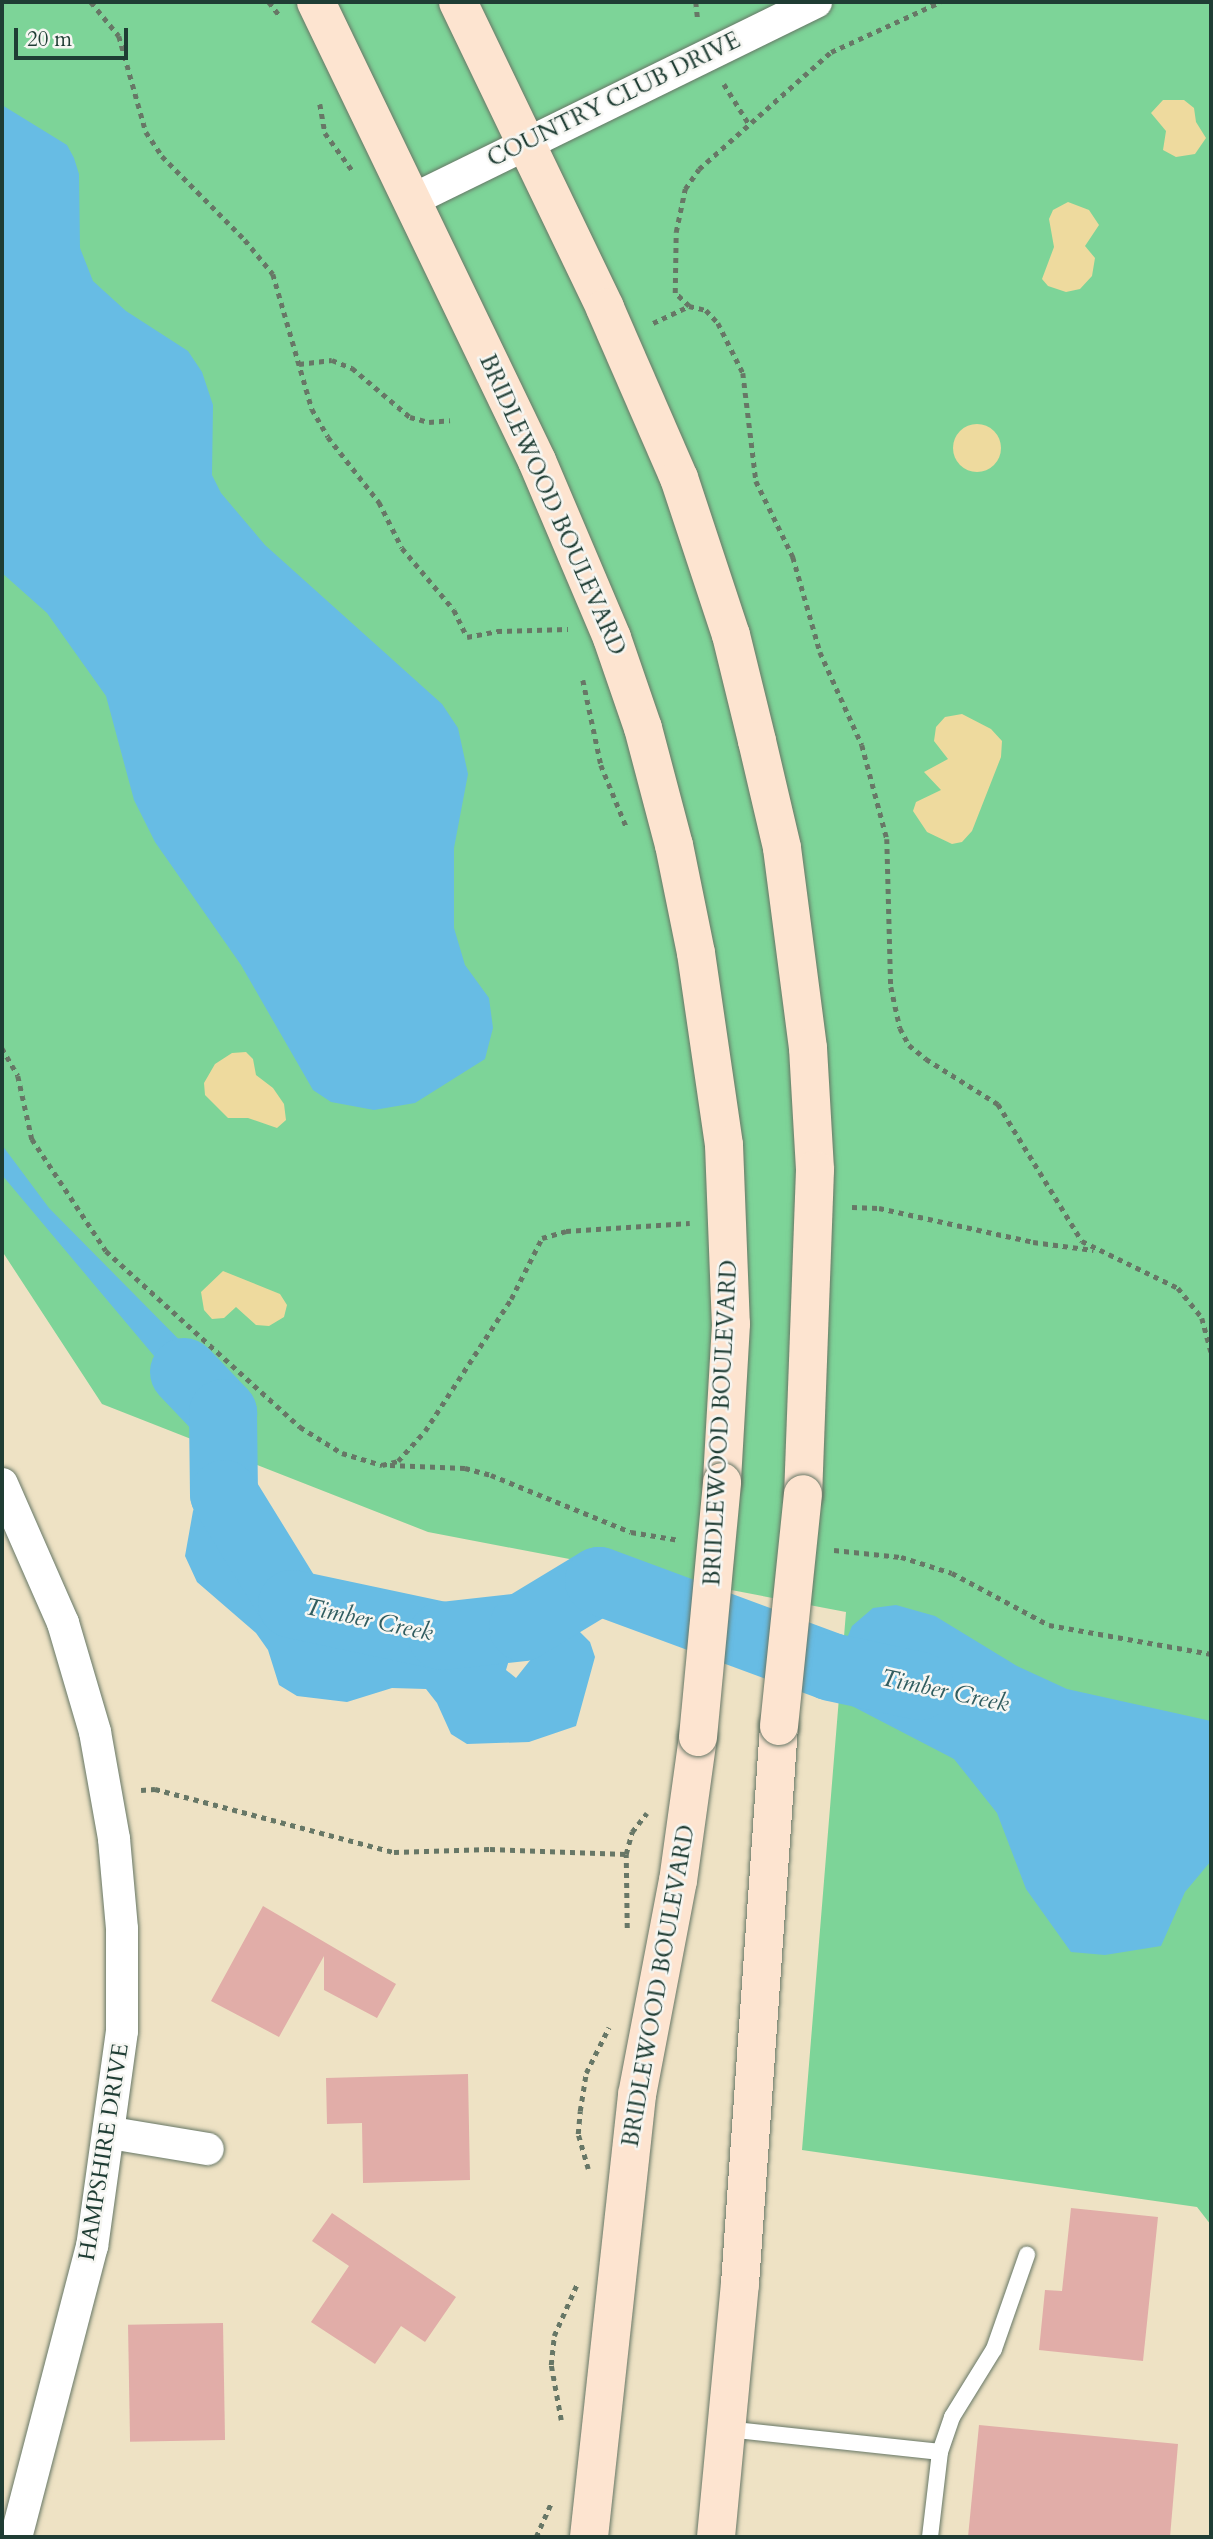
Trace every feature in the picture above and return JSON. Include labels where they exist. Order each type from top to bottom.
[{"type":"main road","name":"BRIDLEWOOD BOULEVARD","points":[[316,2],[537,461],[602,613],[643,728],[674,845],[711,1036],[729,1210],[731,1324],[722,1482],[698,1737],[678,1881],[637,2095],[589,2537]]},
{"type":"main road","points":[[458,2],[527,142],[646,400],[709,559],[732,635],[782,848],[808,1048],[815,1170],[803,1494],[779,1726],[716,2537]]},
{"type":"street","name":"COUNTRY CLUB DRIVE","points":[[412,200],[816,2]]},
{"type":"street","name":"HAMPSHIRE DRIVE","points":[[2,1484],[63,1623],[95,1732],[106,1791],[122,1929],[122,2031],[111,2133],[92,2246],[16,2537]]},
{"type":"street","points":[[111,2133],[208,2149]]},
{"type":"lane","points":[[930,2537],[940,2452],[952,2417],[994,2349],[1027,2255]]},
{"type":"lane","points":[[726,2429],[940,2452]]},
{"type":"path","points":[[91,2],[119,36],[146,132],[162,156],[246,240],[273,274],[312,409],[328,437],[379,502],[402,548],[454,610],[467,638],[496,631],[553,632],[578,627]]},
{"type":"path","points":[[940,2],[831,52],[699,169],[685,189],[676,232],[675,293],[690,306],[706,310],[718,323],[743,373],[756,481],[793,557],[820,652],[862,745],[887,839],[891,987],[900,1028],[908,1045],[926,1059],[998,1104],[1082,1241],[1093,1250]]},
{"type":"path","points":[[651,324],[690,306]]},
{"type":"path","points":[[299,364],[332,360],[352,368],[410,417],[429,422],[450,420]]},
{"type":"path","points":[[582,669],[601,765],[631,838]]},
{"type":"path","points":[[2,1048],[18,1076],[32,1139],[106,1251],[300,1427],[342,1453],[382,1465],[465,1468],[491,1475],[631,1532],[692,1541]]},
{"type":"path","points":[[860,1207],[1093,1250],[1147,1270],[1178,1288],[1202,1318],[1211,1352]]},
{"type":"path","points":[[382,1465],[398,1461],[425,1432],[511,1299],[542,1238],[566,1231],[700,1222]]},
{"type":"path","points":[[826,1549],[901,1556],[952,1573],[1049,1625],[1211,1654]]},
{"type":"path","points":[[106,1791],[155,1789],[394,1852],[490,1849],[626,1854]]},
{"type":"green space","points":[[2,2],[1211,2],[1211,2225],[1197,2207],[802,2150],[846,1612],[428,1532],[102,1404],[2,1251]]},
{"type":"sand","points":[[1163,100],[1184,100],[1194,108],[1196,122],[1206,138],[1195,154],[1176,157],[1163,150],[1166,131],[1151,113]]},
{"type":"sand","points":[[1068,202],[1089,210],[1099,225],[1085,246],[1095,258],[1092,276],[1080,289],[1066,292],[1048,286],[1042,279],[1054,247],[1049,219],[1053,210]]},
{"type":"sand","points":[[977,424],[994,431],[1001,448],[994,465],[977,472],[960,465],[953,448],[960,431]]},
{"type":"sand","points":[[962,714],[991,729],[1002,741],[1001,757],[972,831],[962,842],[952,844],[927,832],[913,811],[916,802],[941,790],[924,772],[948,759],[934,741],[936,727],[945,717]]},
{"type":"sand","points":[[246,1052],[253,1059],[256,1075],[273,1088],[284,1104],[286,1120],[277,1128],[248,1118],[228,1118],[205,1095],[204,1083],[215,1064],[232,1053]]},
{"type":"sand","points":[[223,1271],[280,1294],[287,1305],[284,1317],[269,1326],[256,1325],[236,1307],[224,1318],[212,1319],[204,1310],[201,1292]]},
{"type":"water","points":[[2,105],[67,145],[74,158],[79,174],[80,248],[93,281],[126,311],[188,351],[202,372],[213,405],[212,475],[221,493],[265,545],[442,704],[458,728],[468,774],[454,848],[454,928],[465,965],[489,998],[493,1028],[485,1059],[415,1103],[374,1110],[331,1102],[313,1090],[241,965],[155,842],[134,800],[106,696],[47,613],[2,573]]},
{"type":"water","points":[[2,1145],[49,1208],[222,1383],[230,1414],[216,1483],[337,1597],[347,1634],[381,1653],[422,1641],[428,1633],[428,1614],[442,1610],[498,1617],[512,1624],[516,1637],[506,1670],[516,1678],[547,1639],[562,1628],[578,1630],[590,1642],[595,1657],[576,1726],[529,1742],[467,1744],[451,1734],[437,1703],[426,1689],[392,1688],[347,1702],[297,1696],[279,1685],[268,1650],[256,1633],[197,1582],[185,1556],[193,1511],[211,1464],[215,1431],[206,1404],[176,1382],[2,1175]]},
{"type":"water","points":[[896,1605],[935,1616],[1017,1666],[1067,1689],[1211,1721],[1211,1861],[1185,1892],[1161,1946],[1105,1955],[1071,1952],[1026,1889],[997,1813],[954,1759],[825,1692],[830,1645],[845,1643],[852,1626],[873,1608]]},
{"type":"building","points":[[263,1906],[396,1984],[377,2018],[324,1990],[324,1956],[279,2037],[211,2001]]},
{"type":"building","points":[[468,2074],[470,2180],[363,2183],[362,2123],[327,2124],[326,2078]]},
{"type":"building","points":[[1071,2208],[1158,2217],[1143,2361],[1039,2350],[1045,2290],[1062,2291]]},
{"type":"building","points":[[332,2213],[456,2297],[425,2342],[401,2326],[375,2364],[311,2322],[349,2266],[312,2241]]},
{"type":"building","points":[[223,2323],[225,2440],[130,2442],[128,2325]]},
{"type":"building","points":[[979,2425],[1178,2444],[1170,2537],[968,2537]]},
{"type":"waterway","name":"Timber Creek","points":[[184,1372],[223,1413],[224,1494],[292,1604],[442,1636],[523,1627],[599,1581],[831,1667],[920,1686]]}]
